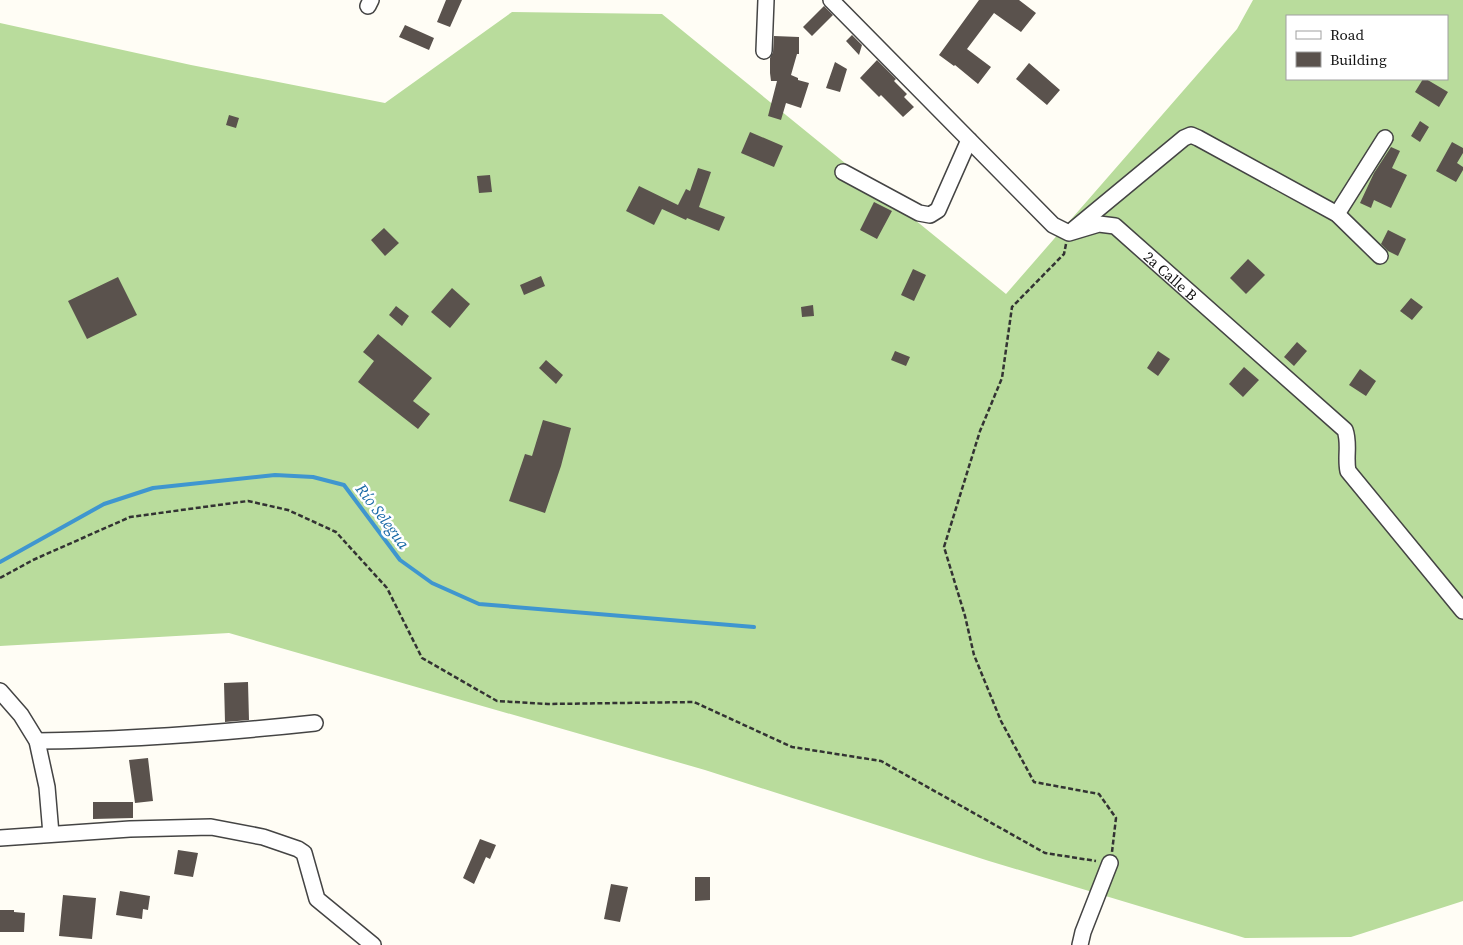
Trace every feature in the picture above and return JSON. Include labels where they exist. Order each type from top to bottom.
[{"type":"street","points":[[764,51],[766,0]]},
{"type":"street","points":[[831,0],[1053,225],[1069,233],[1184,138],[1191,135],[1337,214],[1380,256]]},
{"type":"street","points":[[1337,214],[1386,138]]},
{"type":"street","points":[[843,172],[919,213],[930,215],[938,210],[969,140]]},
{"type":"street","name":"2a Calle B","points":[[1069,233],[1099,224],[1115,226],[1345,430],[1348,440],[1345,460],[1348,471],[1463,611]]},
{"type":"street","points":[[0,691],[21,715],[36,741],[47,787],[51,834]]},
{"type":"street","points":[[36,741],[109,740],[235,732],[315,723]]},
{"type":"street","points":[[0,838],[130,829],[211,827],[263,837],[304,853],[317,898],[373,945]]},
{"type":"street","points":[[1080,945],[1110,863]]},
{"type":"path","points":[[0,578],[33,560],[130,516],[248,501],[288,510],[336,532],[387,588],[422,658],[497,701],[548,704],[694,702],[792,747],[880,761],[1046,853],[1110,863],[1116,818],[1099,794],[1034,782],[1002,721],[974,655],[965,616],[944,547],[980,431],[1002,378],[1012,307],[1064,254],[1069,233]]},
{"type":"green space","points":[[1253,0],[1463,0],[1463,901],[1351,937],[1245,938],[989,861],[705,770],[229,633],[0,646],[0,23],[191,65],[385,103],[512,12],[662,14],[1006,294],[1237,29]]},
{"type":"building","points":[[446,0],[462,0],[450,27],[437,22]]},
{"type":"building","points":[[979,0],[1019,0],[1036,13],[1021,32],[994,13],[967,49],[991,67],[978,84],[955,65],[939,55]]},
{"type":"building","points":[[824,6],[833,15],[812,36],[803,27]]},
{"type":"building","points":[[405,25],[434,38],[429,50],[399,37]]},
{"type":"building","points":[[852,35],[862,45],[859,55],[846,41]]},
{"type":"building","points":[[774,36],[799,37],[799,54],[797,54],[791,75],[798,78],[798,80],[809,83],[801,108],[786,103],[781,120],[768,116],[777,81],[771,81],[770,73],[770,58],[773,52]]},
{"type":"building","points":[[877,60],[896,79],[894,81],[907,94],[904,97],[914,107],[903,117],[881,95],[879,97],[860,78]]},
{"type":"building","points":[[835,62],[847,69],[840,92],[826,88]]},
{"type":"building","points":[[1029,63],[1060,90],[1047,105],[1016,79]]},
{"type":"building","points":[[1422,80],[1428,80],[1448,92],[1439,107],[1415,92]]},
{"type":"building","points":[[229,115],[239,118],[236,128],[226,125]]},
{"type":"building","points":[[1420,121],[1429,127],[1420,142],[1411,136]]},
{"type":"building","points":[[750,132],[783,146],[774,167],[741,153]]},
{"type":"building","points":[[1452,142],[1463,148],[1463,153],[1457,163],[1463,167],[1463,170],[1456,182],[1436,171]]},
{"type":"building","points":[[1391,147],[1400,151],[1392,168],[1407,175],[1391,208],[1374,200],[1371,208],[1360,203],[1374,173]]},
{"type":"building","points":[[698,168],[711,172],[699,207],[725,217],[719,231],[687,218],[686,220],[662,209],[654,225],[626,211],[639,186],[678,205],[686,189],[690,191]]},
{"type":"building","points":[[490,175],[492,192],[479,193],[477,176]]},
{"type":"building","points":[[874,202],[892,211],[877,239],[860,230]]},
{"type":"building","points":[[384,228],[399,243],[385,256],[371,240]]},
{"type":"building","points":[[1388,230],[1406,239],[1398,256],[1388,251],[1381,244]]},
{"type":"building","points":[[1248,259],[1265,275],[1246,294],[1230,278]]},
{"type":"building","points":[[913,269],[926,275],[914,301],[901,295]]},
{"type":"building","points":[[541,276],[545,286],[524,295],[520,285]]},
{"type":"building","points":[[118,277],[137,315],[87,339],[68,301]]},
{"type":"building","points":[[452,288],[470,304],[450,328],[431,312]]},
{"type":"building","points":[[1411,298],[1423,307],[1412,320],[1400,311]]},
{"type":"building","points":[[813,305],[814,316],[802,317],[801,307]]},
{"type":"building","points":[[396,306],[409,316],[402,326],[389,315]]},
{"type":"building","points":[[378,334],[432,378],[413,401],[430,414],[418,429],[358,382],[374,361],[363,352]]},
{"type":"building","points":[[1297,342],[1307,351],[1294,366],[1284,357]]},
{"type":"building","points":[[895,351],[910,357],[906,366],[891,360]]},
{"type":"building","points":[[1158,351],[1170,359],[1158,376],[1147,368]]},
{"type":"building","points":[[546,360],[563,375],[556,384],[539,368]]},
{"type":"building","points":[[1244,367],[1259,380],[1243,397],[1229,384]]},
{"type":"building","points":[[1360,369],[1376,381],[1366,396],[1349,385]]},
{"type":"building","points":[[543,420],[571,428],[561,466],[545,513],[509,501],[525,454],[532,456]]},
{"type":"building","points":[[248,682],[249,720],[225,722],[224,683]]},
{"type":"building","points":[[148,758],[153,801],[135,803],[129,760]]},
{"type":"building","points":[[93,802],[133,802],[133,818],[93,819]]},
{"type":"building","points":[[480,839],[496,845],[490,859],[486,857],[474,884],[463,878]]},
{"type":"building","points":[[178,850],[198,853],[193,877],[174,874]]},
{"type":"building","points":[[695,877],[710,877],[710,900],[695,901]]},
{"type":"building","points":[[611,884],[628,887],[620,922],[604,919]]},
{"type":"building","points":[[120,891],[150,896],[148,910],[143,909],[142,919],[116,915]]},
{"type":"building","points":[[63,895],[96,898],[92,939],[59,936]]},
{"type":"building","points":[[0,910],[14,910],[14,912],[25,913],[24,932],[0,932]]},
{"type":"waterway","name":"Río Selegua","points":[[0,562],[104,504],[153,488],[275,475],[313,477],[344,485],[400,560],[432,583],[479,604],[754,627]]}]
